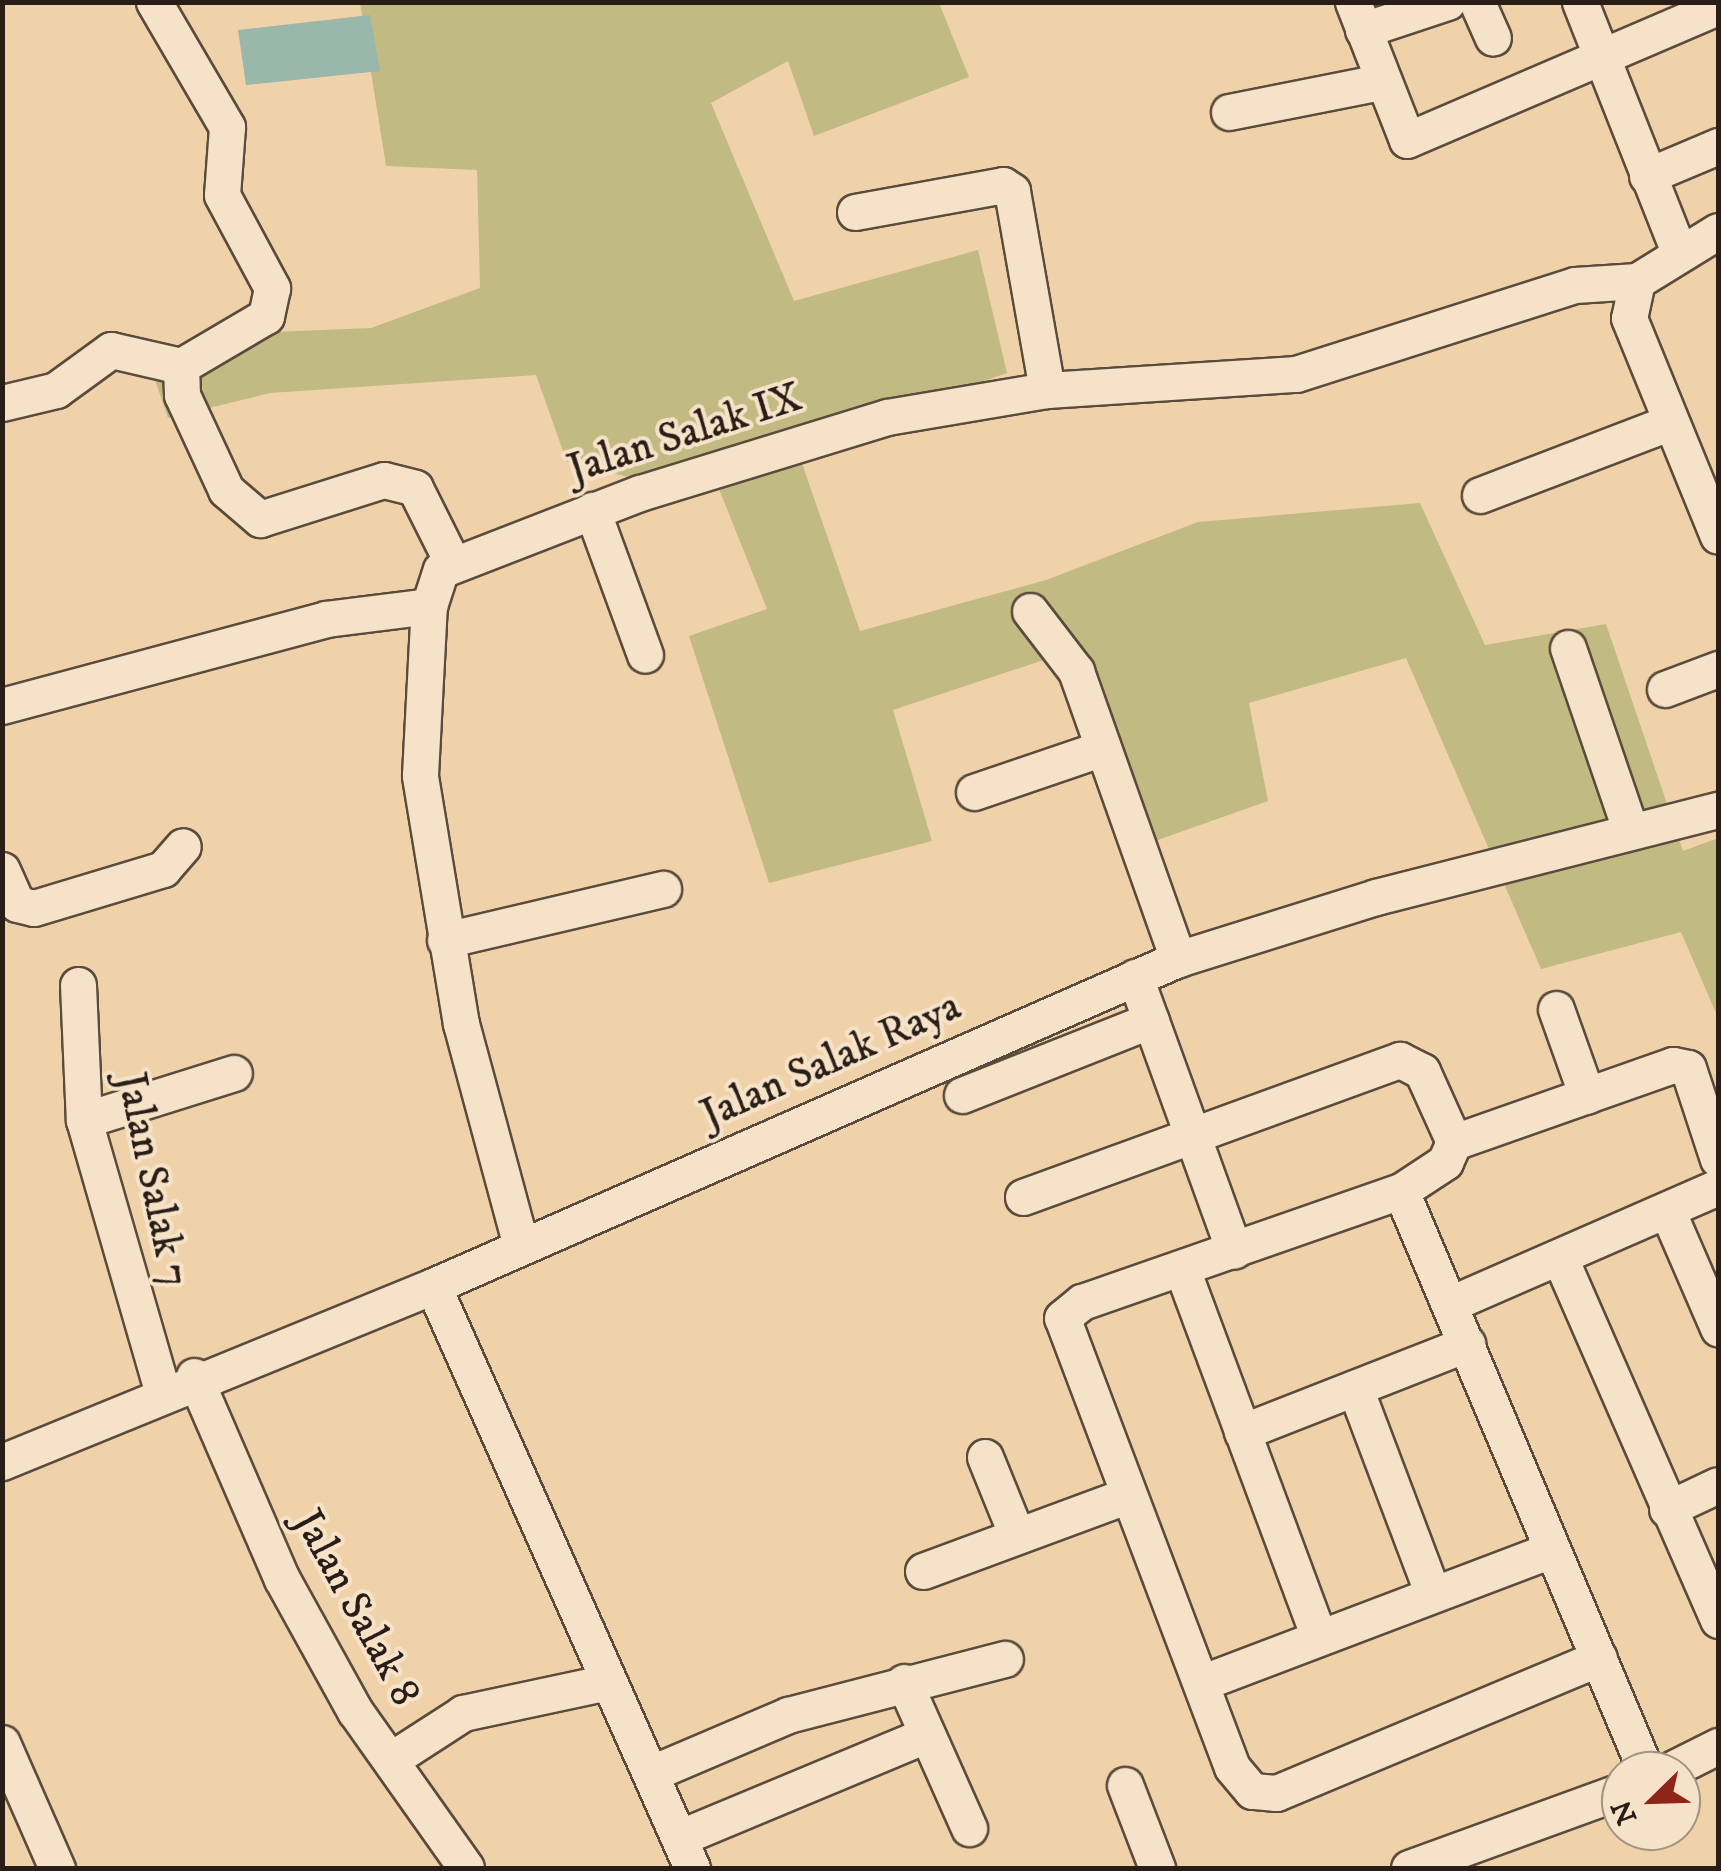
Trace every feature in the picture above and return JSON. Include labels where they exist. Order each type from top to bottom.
[{"type":"street","points":[[2,402],[56,390],[111,350],[181,366],[266,316],[272,288],[222,195],[228,128],[154,2]]},
{"type":"street","points":[[1446,2],[1358,16],[1407,140],[1602,62],[1718,6]]},
{"type":"street","points":[[1476,2],[1493,38]]},
{"type":"street","points":[[1580,2],[1678,249]]},
{"type":"street","points":[[1229,112],[1381,82]]},
{"type":"street","points":[[1647,176],[1718,146]]},
{"type":"street","points":[[854,212],[1003,184],[1012,190],[1047,390]]},
{"type":"street","points":[[1718,231],[1678,249],[1637,281],[1629,318],[1718,536]]},
{"type":"street","name":"Jalan Salak IX","points":[[452,562],[592,510],[886,417],[1047,390],[1296,374],[1575,285],[1637,281]]},
{"type":"street","points":[[181,366],[182,396],[226,490],[260,519],[384,480],[414,488],[452,562],[428,606],[420,775],[445,940],[522,1246]]},
{"type":"street","points":[[1480,495],[1669,423]]},
{"type":"street","points":[[592,510],[645,655]]},
{"type":"street","points":[[2,706],[326,618],[428,606]]},
{"type":"street","points":[[1030,611],[1061,640],[1178,959]]},
{"type":"street","points":[[1568,648],[1631,832]]},
{"type":"street","points":[[1665,689],[1718,669]]},
{"type":"street","points":[[974,792],[1103,748]]},
{"type":"street","name":"Jalan Salak Raya","points":[[2,1462],[178,1383],[433,1286],[1178,959],[1718,810]]},
{"type":"street","points":[[2,870],[18,904],[34,908],[163,870],[184,846]]},
{"type":"street","points":[[445,940],[663,889]]},
{"type":"street","points":[[1135,977],[1234,1251]]},
{"type":"street","name":"Jalan Salak 7","points":[[78,985],[84,1120],[178,1383]]},
{"type":"street","points":[[1556,1009],[1587,1096]]},
{"type":"street","points":[[962,1095],[1152,1020]]},
{"type":"street","points":[[1023,1198],[1412,1059],[1454,1142]]},
{"type":"street","points":[[1600,1658],[1266,1794],[1232,1767],[1062,1318],[1182,1269],[1401,1191],[1445,1162],[1454,1142],[1680,1064],[1718,1159]]},
{"type":"street","points":[[84,1120],[234,1073]]},
{"type":"street","points":[[1450,1304],[1718,1186]]},
{"type":"street","points":[[1401,1191],[1638,1751]]},
{"type":"street","points":[[1667,1210],[1718,1328]]},
{"type":"street","points":[[1560,1258],[1718,1620]]},
{"type":"street","points":[[1182,1269],[1319,1637]]},
{"type":"street","points":[[433,1286],[607,1682],[687,1853],[912,1741]]},
{"type":"street","points":[[1242,1432],[1467,1344]]},
{"type":"street","name":"Jalan Salak 8","points":[[178,1383],[282,1579],[392,1759],[466,1868]]},
{"type":"street","points":[[1355,1388],[1433,1594]]},
{"type":"street","points":[[985,1457],[1017,1536]]},
{"type":"street","points":[[1667,1509],[1718,1485]]},
{"type":"street","points":[[922,1571],[1128,1496]]},
{"type":"street","points":[[1200,1683],[1552,1550]]},
{"type":"street","points":[[652,1773],[788,1715],[1005,1659]]},
{"type":"street","points":[[392,1759],[463,1713],[607,1682]]},
{"type":"street","points":[[904,1682],[969,1828]]},
{"type":"street","points":[[2,1743],[57,1868]]},
{"type":"street","points":[[1125,1785],[1157,1868]]},
{"type":"street","points":[[1409,1868],[1601,1798]]},
{"type":"shaded area","points":[[360,3],[939,3],[969,77],[814,136],[788,61],[711,103],[794,301],[978,250],[1007,373],[796,446],[860,631],[1046,580],[1198,522],[1420,503],[1485,645],[1606,624],[1683,851],[1718,838],[1718,1018],[1681,932],[1541,969],[1406,658],[1249,703],[1268,801],[1138,847],[1068,652],[893,710],[932,841],[769,883],[689,636],[767,609],[707,459],[649,482],[567,462],[536,375],[270,393],[168,418],[148,359],[245,333],[371,328],[480,288],[477,170],[386,166]]},
{"type":"shaded area","points":[[370,15],[380,71],[246,85],[238,30]]}]
